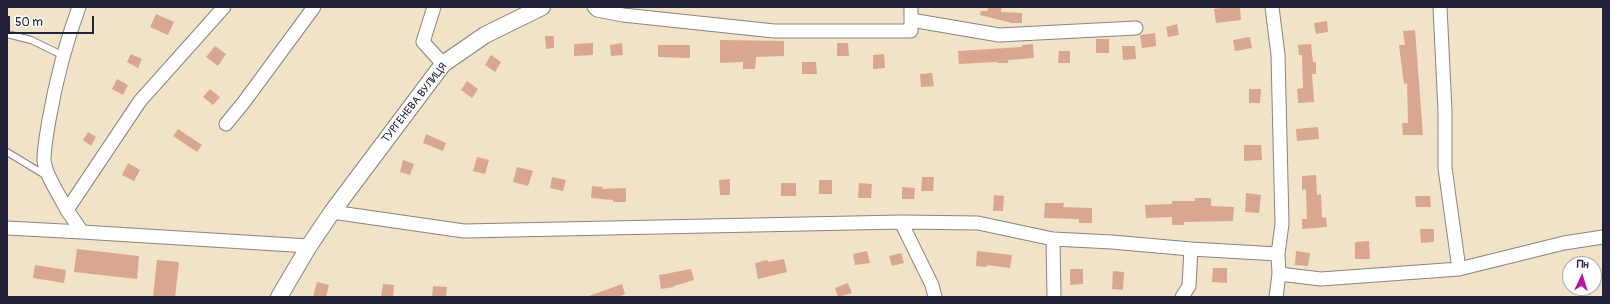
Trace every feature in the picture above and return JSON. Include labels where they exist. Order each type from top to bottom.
[{"type":"street","points":[[79,7],[62,55],[55,82],[44,161],[50,178],[67,210],[82,232]]},
{"type":"street","points":[[67,210],[140,101],[224,7]]},
{"type":"street","points":[[226,124],[314,7]]},
{"type":"street","points":[[434,7],[423,42],[443,64]]},
{"type":"street","name":"ТУРГЕНЕВА ВУЛИЦЯ","points":[[279,297],[309,246],[332,212],[443,64],[485,34],[542,7]]},
{"type":"street","points":[[594,7],[597,10],[623,15],[774,31],[911,30],[911,7]]},
{"type":"street","points":[[1272,7],[1278,55],[1282,209],[1282,224],[1278,254],[1279,274],[1276,297]]},
{"type":"street","points":[[1440,7],[1445,111],[1445,168],[1459,269]]},
{"type":"street","points":[[911,20],[999,35],[1136,28]]},
{"type":"street","points":[[332,212],[464,231],[901,222],[978,223],[1053,239],[1278,254]]},
{"type":"street","points":[[901,222],[932,285],[935,297]]},
{"type":"street","points":[[7,228],[309,246]]},
{"type":"street","points":[[1279,274],[1321,279],[1459,269],[1564,243],[1603,237]]},
{"type":"street","points":[[1053,239],[1054,297]]},
{"type":"street","points":[[1182,297],[1189,286],[1191,249]]},
{"type":"lane","points":[[7,34],[31,40],[62,55]]},
{"type":"lane","points":[[7,152],[50,178]]},
{"type":"building","points":[[989,7],[1002,7],[1001,12],[1022,13],[1022,23],[1012,23],[980,15],[981,11],[987,11]]},
{"type":"building","points":[[1240,7],[1241,20],[1216,23],[1214,9]]},
{"type":"building","points":[[156,14],[174,22],[168,35],[150,27]]},
{"type":"building","points":[[1327,21],[1328,32],[1316,34],[1314,23]]},
{"type":"building","points":[[1177,24],[1179,35],[1168,37],[1166,27]]},
{"type":"building","points":[[1415,30],[1423,135],[1403,135],[1402,123],[1408,123],[1407,83],[1404,84],[1399,45],[1405,45],[1403,31]]},
{"type":"building","points":[[1155,33],[1156,46],[1142,48],[1140,35]]},
{"type":"building","points":[[545,36],[554,36],[554,48],[546,49]]},
{"type":"building","points":[[1250,37],[1252,48],[1235,51],[1233,40]]},
{"type":"building","points":[[1096,39],[1109,39],[1109,53],[1096,53]]},
{"type":"building","points":[[720,40],[784,41],[784,56],[756,57],[755,69],[743,69],[743,62],[720,63]]},
{"type":"building","points":[[593,43],[593,55],[574,56],[574,44]]},
{"type":"building","points":[[622,43],[623,55],[611,56],[610,45]]},
{"type":"building","points":[[837,43],[848,43],[849,56],[837,56]]},
{"type":"building","points":[[1033,44],[1034,58],[1008,60],[1008,63],[997,62],[959,64],[958,51],[1022,47],[1022,45]]},
{"type":"building","points":[[1311,44],[1313,62],[1316,62],[1316,74],[1312,74],[1314,102],[1298,103],[1297,89],[1303,88],[1302,55],[1299,55],[1298,45]]},
{"type":"building","points":[[658,45],[690,45],[690,58],[658,57]]},
{"type":"building","points":[[215,46],[226,54],[218,66],[206,57]]},
{"type":"building","points":[[1122,46],[1135,46],[1136,59],[1123,60]]},
{"type":"building","points":[[1059,51],[1070,51],[1070,63],[1058,63]]},
{"type":"building","points":[[131,54],[142,59],[138,68],[127,62]]},
{"type":"building","points":[[884,54],[885,68],[873,69],[873,55]]},
{"type":"building","points":[[491,55],[501,62],[495,72],[485,65]]},
{"type":"building","points":[[802,62],[816,62],[817,74],[802,74]]},
{"type":"building","points":[[932,73],[934,86],[921,87],[920,74]]},
{"type":"building","points":[[117,79],[128,85],[123,95],[112,89]]},
{"type":"building","points":[[467,81],[478,89],[472,98],[461,90]]},
{"type":"building","points":[[210,89],[220,97],[213,105],[203,97]]},
{"type":"building","points":[[1249,89],[1261,89],[1260,103],[1249,103]]},
{"type":"building","points":[[1318,127],[1319,139],[1297,141],[1296,129]]},
{"type":"building","points":[[178,129],[202,145],[197,152],[173,136]]},
{"type":"building","points":[[88,132],[96,137],[91,146],[83,140]]},
{"type":"building","points":[[426,134],[446,143],[443,151],[423,143]]},
{"type":"building","points":[[1244,145],[1261,145],[1262,160],[1244,161]]},
{"type":"building","points":[[477,157],[489,160],[485,174],[473,171]]},
{"type":"building","points":[[403,160],[414,164],[410,175],[400,172]]},
{"type":"building","points":[[128,163],[140,170],[134,181],[122,175]]},
{"type":"building","points":[[517,167],[533,171],[528,186],[513,182]]},
{"type":"building","points":[[1316,175],[1317,195],[1321,194],[1322,218],[1326,217],[1327,227],[1302,229],[1302,219],[1307,219],[1306,189],[1302,190],[1302,176]]},
{"type":"building","points":[[552,177],[566,180],[563,191],[550,188]]},
{"type":"building","points":[[922,177],[934,177],[933,191],[921,191]]},
{"type":"building","points":[[730,179],[730,195],[720,195],[719,180]]},
{"type":"building","points":[[819,180],[832,180],[832,194],[819,194]]},
{"type":"building","points":[[781,183],[796,183],[796,196],[781,196]]},
{"type":"building","points":[[859,183],[872,184],[871,198],[858,198]]},
{"type":"building","points":[[592,186],[603,187],[602,189],[626,188],[626,202],[613,202],[613,200],[591,198]]},
{"type":"building","points":[[902,187],[915,188],[914,199],[902,199]]},
{"type":"building","points":[[1246,193],[1261,195],[1259,213],[1245,212]]},
{"type":"building","points":[[994,195],[1004,196],[1003,211],[993,211]]},
{"type":"building","points":[[1415,196],[1430,196],[1431,207],[1416,207]]},
{"type":"building","points":[[1195,198],[1211,198],[1211,206],[1234,207],[1233,221],[1184,222],[1184,225],[1172,225],[1172,217],[1146,218],[1145,205],[1172,204],[1172,201],[1195,201]]},
{"type":"building","points":[[1045,203],[1064,203],[1063,207],[1092,208],[1092,223],[1079,223],[1079,219],[1044,218]]},
{"type":"building","points":[[1420,229],[1434,229],[1434,242],[1421,243]]},
{"type":"building","points":[[1369,241],[1370,259],[1355,259],[1355,242]]},
{"type":"building","points":[[77,249],[139,256],[137,279],[74,272]]},
{"type":"building","points":[[867,251],[870,263],[855,265],[853,254]]},
{"type":"building","points":[[977,251],[1012,255],[1010,268],[987,265],[987,267],[976,266]]},
{"type":"building","points":[[1296,251],[1310,253],[1308,266],[1295,265]]},
{"type":"building","points":[[901,253],[904,263],[892,266],[889,256]]},
{"type":"building","points":[[784,259],[787,272],[758,279],[755,263],[767,260],[768,262]]},
{"type":"building","points":[[157,260],[179,262],[175,297],[153,297]]},
{"type":"building","points":[[35,265],[66,270],[64,283],[33,278]]},
{"type":"building","points":[[1213,268],[1227,268],[1227,283],[1212,282]]},
{"type":"building","points":[[691,269],[694,280],[674,287],[661,289],[659,275]]},
{"type":"building","points":[[1070,269],[1083,269],[1083,284],[1070,285]]},
{"type":"building","points":[[1113,271],[1124,272],[1123,290],[1112,289]]},
{"type":"building","points":[[317,282],[329,285],[326,297],[313,297]]},
{"type":"building","points":[[848,283],[852,293],[838,297],[835,288]]},
{"type":"building","points":[[383,284],[394,285],[393,297],[381,297]]},
{"type":"building","points":[[622,284],[625,294],[618,297],[589,297],[589,296]]},
{"type":"building","points":[[433,286],[447,287],[446,297],[432,297]]}]
